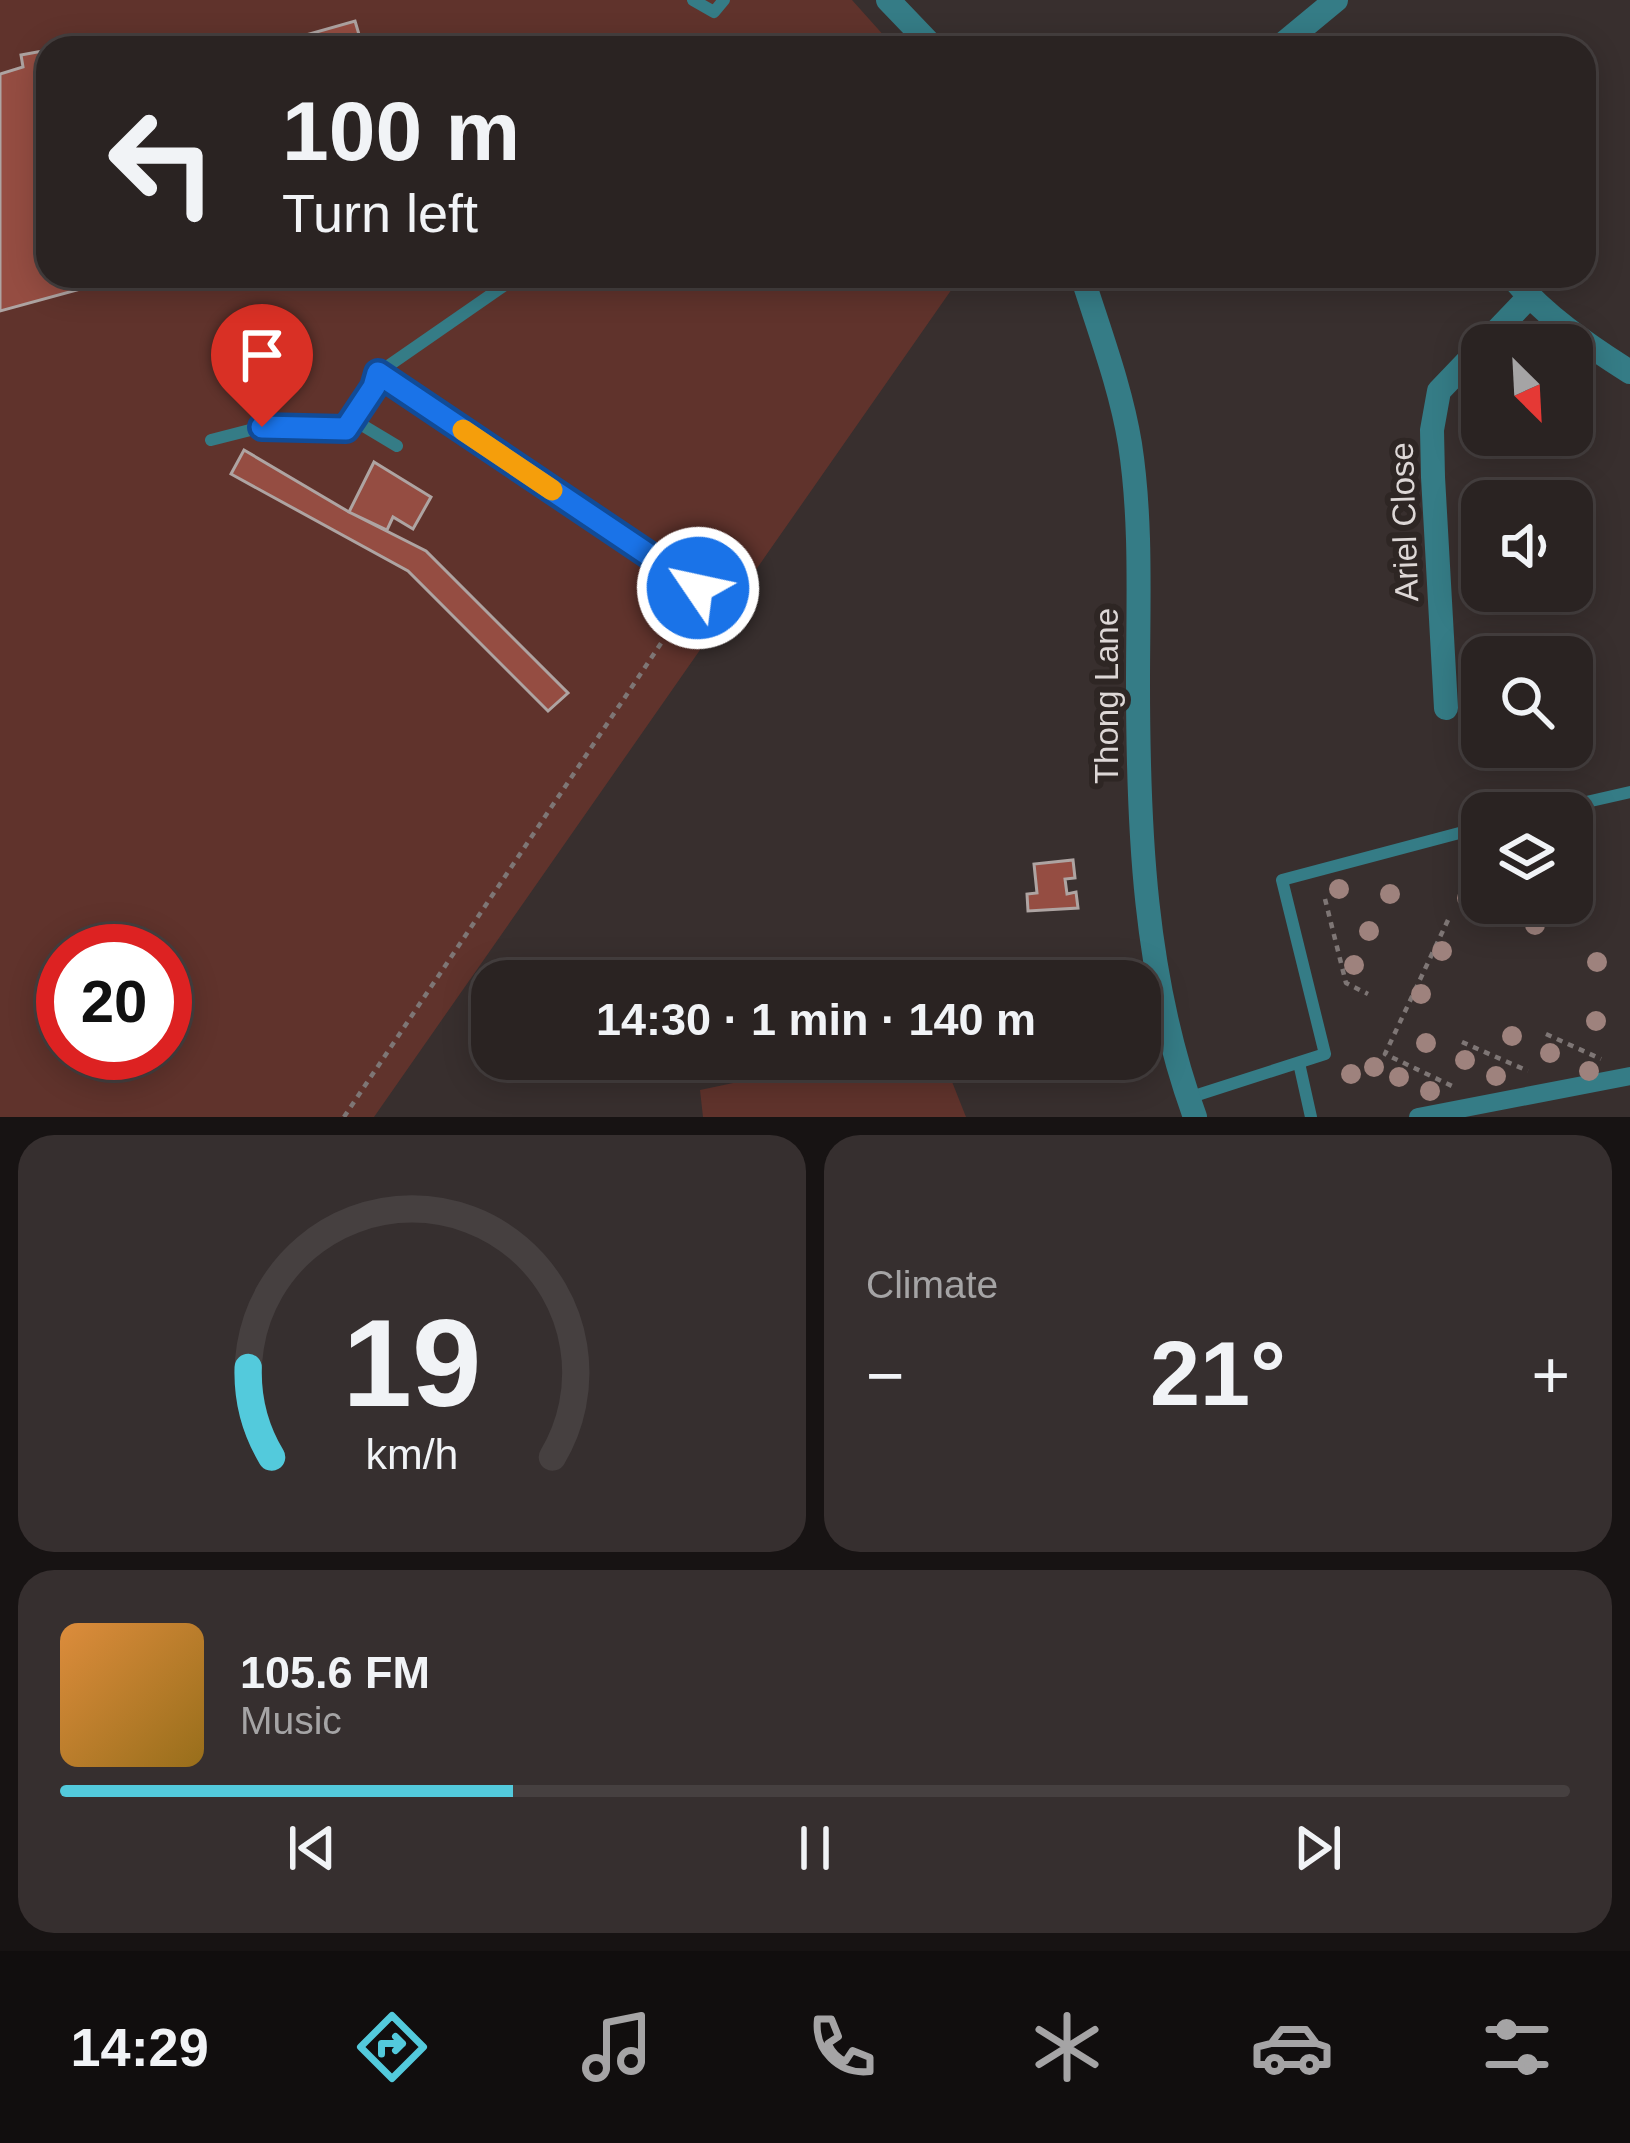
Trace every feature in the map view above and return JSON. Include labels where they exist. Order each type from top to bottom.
[{"type":"street","points":[[888,0],[922,36]]},
{"type":"street","points":[[1312,36],[1336,0]]},
{"type":"street","name":"Thong Lane","points":[[1085,288],[1129,440],[1137,538],[1143,882],[1160,990],[1191,1107]]},
{"type":"street","points":[[1521,288],[1630,372]]},
{"type":"street","name":"Ariel Close","points":[[1446,708],[1433,477],[1432,430],[1439,391],[1529,297]]},
{"type":"street","points":[[1418,1117],[1630,1076]]},
{"type":"lane","points":[[693,0],[714,12],[724,0]]},
{"type":"lane","points":[[211,440],[262,427],[346,429],[378,373],[501,288]]},
{"type":"lane","points":[[378,373],[698,588]]},
{"type":"lane","points":[[352,419],[397,446]]},
{"type":"lane","points":[[1593,800],[1630,792]]},
{"type":"lane","points":[[1191,1107],[1325,1054],[1282,880],[1461,832]]},
{"type":"lane","points":[[1299,1063],[1312,1117]]},
{"type":"path","points":[[344,1117],[698,588]]},
{"type":"path","points":[[1325,899],[1346,983],[1368,994]]},
{"type":"path","points":[[1448,920],[1385,1054],[1487,1103]]},
{"type":"path","points":[[1546,1034],[1609,1063]]},
{"type":"path","points":[[1462,1042],[1566,1088]]},
{"type":"shaded area","points":[[0,0],[852,0],[884,36],[36,36],[36,288],[953,288],[484,960],[471,960],[471,978],[374,1117],[0,1117]]},
{"type":"shaded area","points":[[747,1080],[951,1080],[966,1117],[703,1117],[700,1090]]},
{"type":"building","points":[[355,21],[359,36],[302,36]]},
{"type":"building","points":[[36,52],[36,288],[84,288],[0,311],[0,74],[23,67],[21,55]]},
{"type":"building","points":[[244,450],[426,551],[568,693],[548,711],[408,571],[231,474]]},
{"type":"building","points":[[374,462],[431,497],[413,529],[393,517],[387,530],[349,512]]},
{"type":"building","points":[[1073,860],[1075,878],[1065,879],[1067,894],[1076,892],[1078,908],[1028,911],[1027,894],[1037,893],[1034,864]]},
{"type":"slow traffic","points":[[463,430],[552,490]]},
{"type":"route","points":[[262,427],[346,429],[378,373],[698,588]]}]
